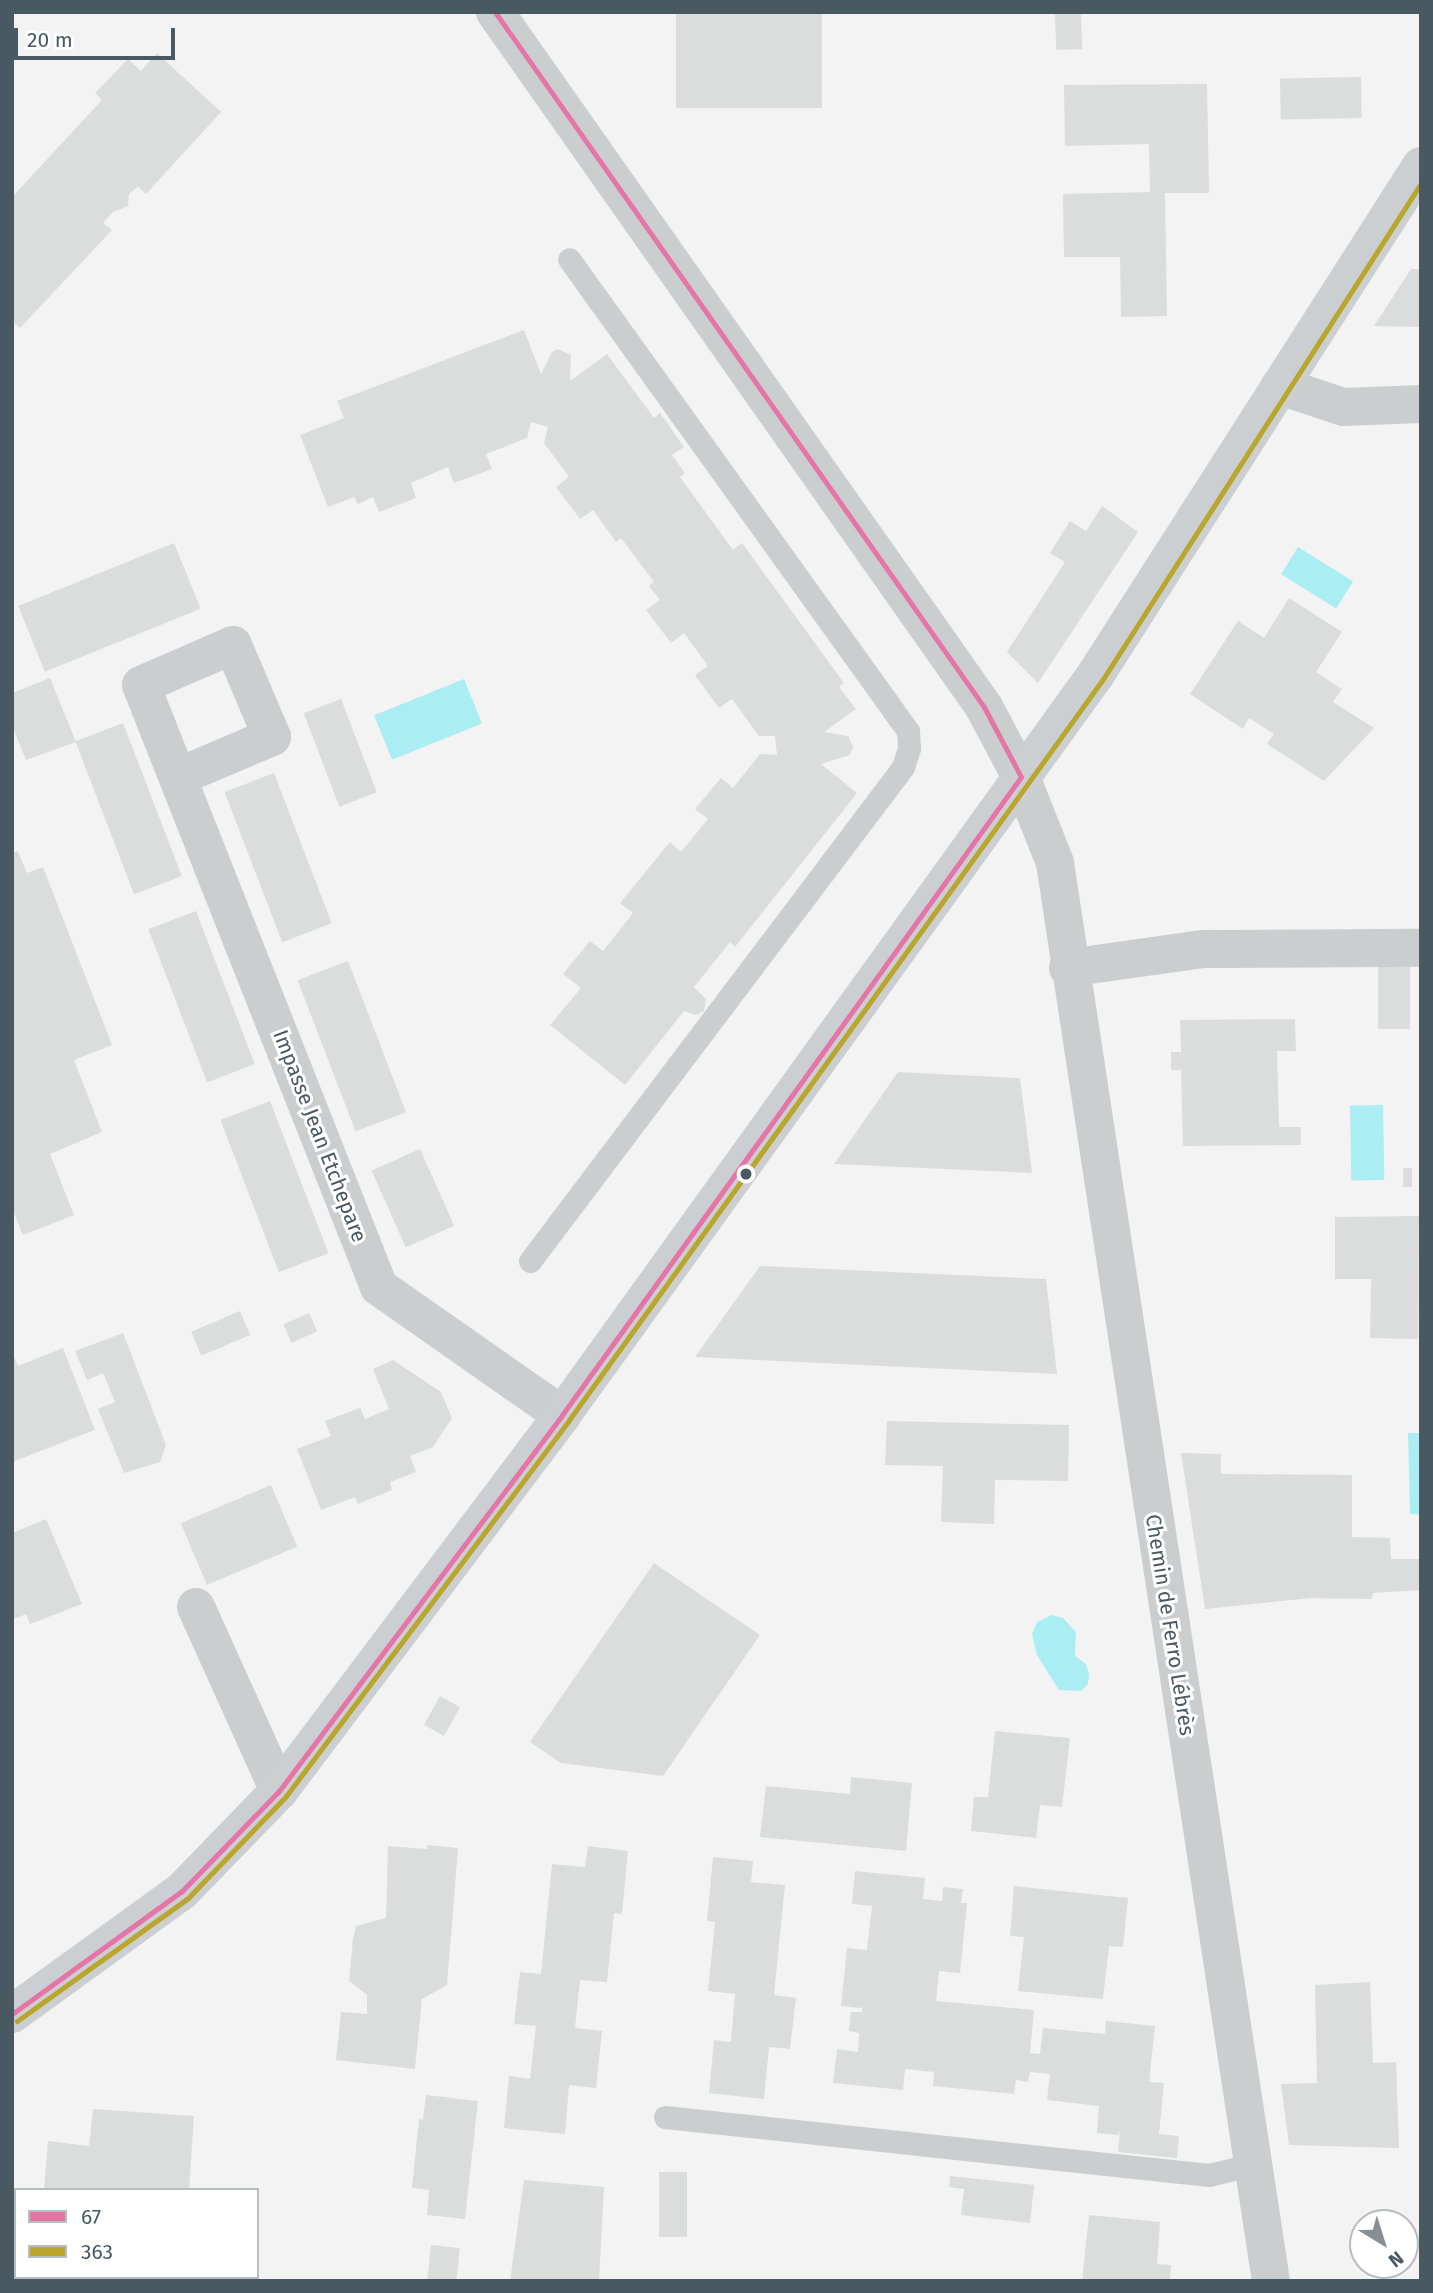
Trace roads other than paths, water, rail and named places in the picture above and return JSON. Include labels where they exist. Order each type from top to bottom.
[{"type":"main road","points":[[12,2014],[182,1891],[279,1791],[562,1415],[1096,674],[1421,166]]},
{"type":"street","name":"Chemin de Ferro Lébrès","points":[[495,12],[984,707],[1021,778],[1055,863],[1068,968],[1271,2281]]},
{"type":"street","points":[[1280,386],[1343,407],[1421,404]]},
{"type":"street","name":"Impasse Jean Etchepare","points":[[180,776],[379,1287],[562,1415]]},
{"type":"street","points":[[1068,968],[1204,949],[1421,948]]},
{"type":"street","points":[[196,1607],[279,1791]]},
{"type":"lane","points":[[530,1261],[903,767],[909,748],[908,731],[569,259]]},
{"type":"lane","points":[[665,2118],[1209,2175],[1254,2164]]},
{"type":"water","points":[[1298,547],[1353,581],[1336,609],[1281,574]]},
{"type":"water","points":[[464,679],[482,724],[392,760],[374,715]]},
{"type":"water","points":[[1383,1105],[1384,1180],[1351,1181],[1350,1106]]},
{"type":"water","points":[[1408,1433],[1421,1433],[1421,1515],[1410,1514]]},
{"type":"water","points":[[1052,1615],[1063,1618],[1076,1632],[1075,1656],[1086,1664],[1089,1674],[1088,1684],[1081,1691],[1059,1690],[1037,1655],[1032,1634],[1037,1622]]}]
